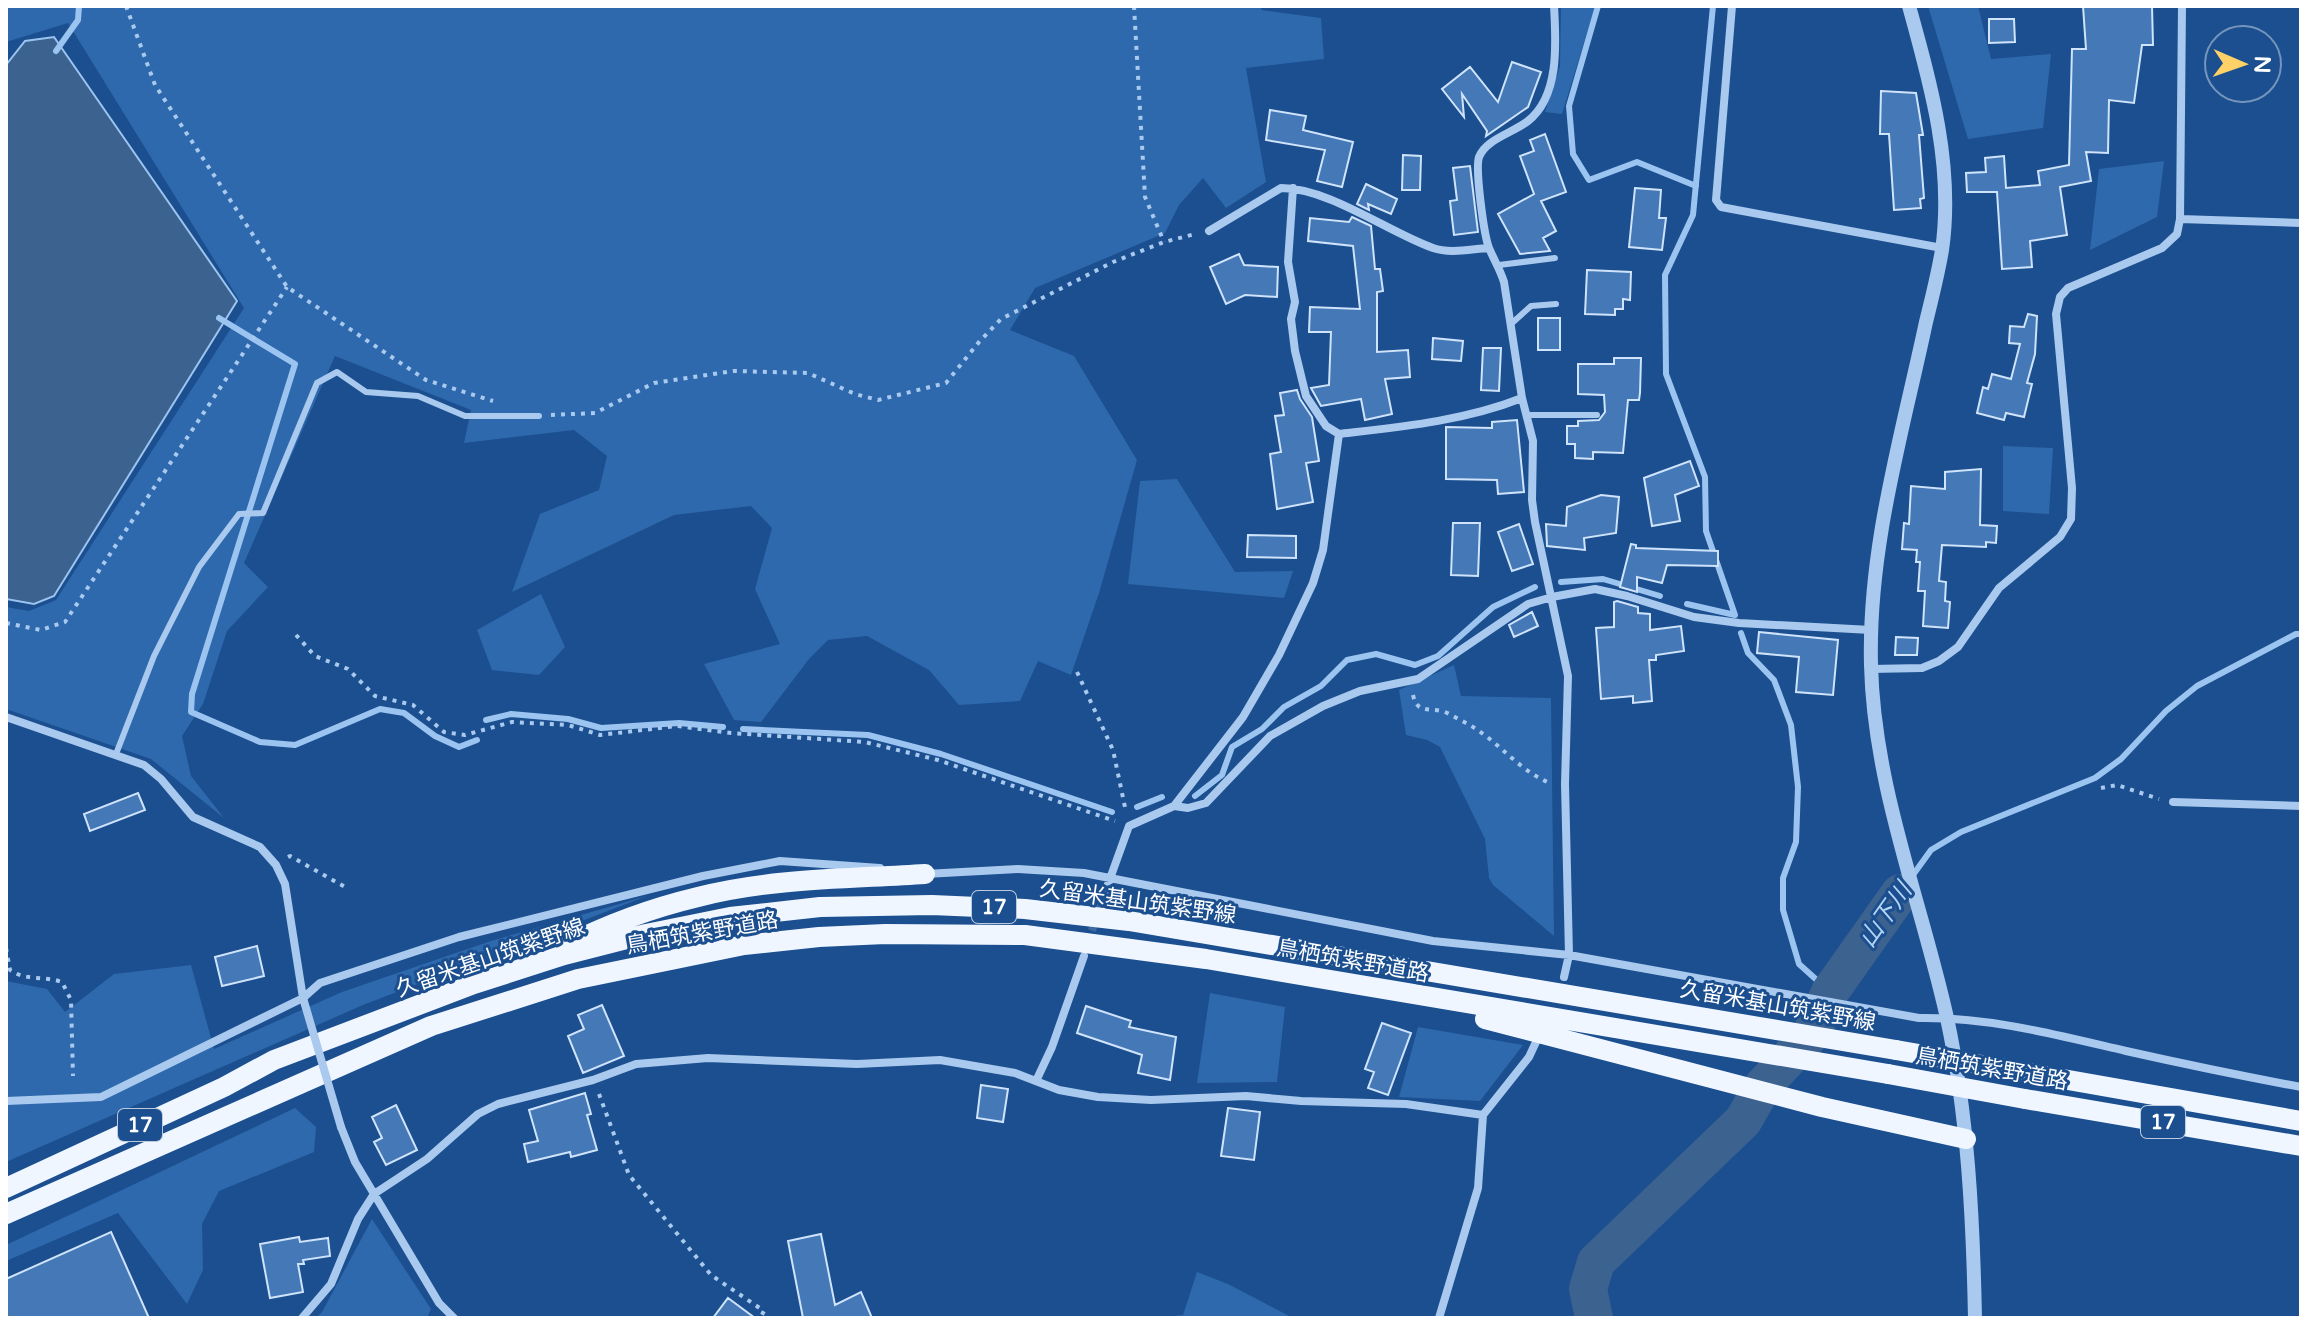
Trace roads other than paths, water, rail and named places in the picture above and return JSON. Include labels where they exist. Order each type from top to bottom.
[{"type":"main road","points":[[518,969],[599,929],[698,897],[771,885],[925,874]]},
{"type":"main road","name":"久留米基山筑紫野線","points":[[6,1188],[224,1087],[274,1060],[518,969],[633,937],[730,917],[820,907],[963,906],[1025,909],[1129,921],[1843,1040],[2301,1121]]},
{"type":"main road","name":"鳥栖筑紫野道路","points":[[6,1214],[431,1026],[578,979],[744,945],[885,934],[1025,935],[1206,959],[2301,1146]]},
{"type":"main road","points":[[1329,981],[1822,1107],[1966,1139]]},
{"type":"street","points":[[1554,6],[1553,69],[1545,99],[1529,120],[1492,142],[1480,155],[1477,172],[1489,248],[1499,265],[1522,398],[1533,441],[1532,500],[1535,522],[1568,676],[1565,784],[1569,955],[1564,977]]},
{"type":"street","points":[[1732,6],[1716,200],[1721,207],[1942,248]]},
{"type":"street","points":[[1909,6],[1932,87],[1942,143],[1945,193],[1942,248],[1884,508],[1871,630],[1871,669],[1880,750],[1904,861],[1947,1017],[1966,1139],[1975,1318]]},
{"type":"street","points":[[1871,669],[1922,668],[1939,661],[1958,647],[1999,588],[2060,537],[2071,519],[2072,488],[2056,314],[2060,297],[2068,288],[2162,248],[2177,234],[2180,219],[2182,6]]},
{"type":"street","points":[[1209,231],[1281,188],[1293,188],[1344,206],[1435,249],[1489,248]]},
{"type":"street","points":[[1293,188],[1288,262],[1295,302],[1291,319],[1295,351],[1306,396],[1326,426],[1339,434],[1421,424],[1500,407],[1522,398]]},
{"type":"street","points":[[2180,219],[2301,223]]},
{"type":"street","points":[[1103,898],[1129,826],[1174,806],[1243,717],[1279,655],[1313,583],[1323,550],[1339,434]]},
{"type":"street","points":[[1174,806],[1188,808],[1206,803],[1270,736],[1323,706],[1360,691],[1418,679],[1528,604],[1552,597],[1595,589],[1694,617],[1739,623],[1871,630]]},
{"type":"street","points":[[6,717],[144,765],[161,779],[193,817],[260,847],[276,865],[285,884],[303,998],[341,1127],[355,1162],[439,1303],[454,1318]]},
{"type":"street","points":[[2173,802],[2301,806]]},
{"type":"street","points":[[6,1101],[101,1097],[303,998],[320,983],[459,937],[703,876],[780,861],[825,862],[925,874],[1018,869],[1111,877],[1433,941],[1569,955],[1919,1018],[1947,1017],[2017,1026],[2191,1066],[2301,1087]]},
{"type":"street","points":[[1036,1081],[1052,1047],[1084,956]]},
{"type":"street","points":[[1439,1318],[1478,1188],[1483,1115],[1529,1057],[1536,1042]]},
{"type":"street","points":[[302,1318],[331,1284],[358,1219],[374,1194],[427,1159],[478,1114],[498,1104],[593,1080],[636,1064],[708,1058],[857,1064],[940,1060],[1015,1073],[1059,1090],[1098,1097],[1151,1100],[1246,1096],[1406,1104],[1483,1115]]},
{"type":"lane","points":[[1499,265],[1555,258]]},
{"type":"lane","points":[[1511,324],[1531,306],[1556,304]]},
{"type":"lane","points":[[116,754],[154,656],[193,580],[239,514],[263,513],[317,383],[337,372],[366,392],[418,396],[465,416],[539,416]]},
{"type":"lane","points":[[1528,415],[1597,415]]},
{"type":"waterway","points":[[56,51],[78,20],[79,6]]},
{"type":"waterway","points":[[1598,6],[1569,106],[1573,154],[1589,180],[1637,162],[1696,186]]},
{"type":"waterway","points":[[1713,6],[1693,215],[1665,275],[1666,374],[1705,477],[1706,531],[1735,615]]},
{"type":"waterway","points":[[219,318],[295,364],[192,694],[191,712],[260,742],[295,745],[380,709],[404,713],[435,736],[459,747],[477,740]]},
{"type":"waterway","points":[[1561,582],[1603,579],[1660,596]]},
{"type":"waterway","points":[[1195,796],[1222,775],[1232,747],[1262,729],[1284,707],[1321,686],[1347,660],[1376,654],[1415,665],[1438,656],[1493,607],[1535,587]]},
{"type":"waterway","points":[[1687,604],[1735,615]]},
{"type":"waterway","points":[[1741,633],[1748,653],[1774,680],[1791,725],[1798,787],[1796,842],[1783,878],[1783,910],[1799,964],[1830,992]]},
{"type":"waterway","name":"山下川","points":[[1900,893],[1931,850],[1961,832],[2095,778],[2121,759],[2166,711],[2197,686],[2301,634]]},
{"type":"waterway","points":[[486,720],[511,714],[568,719],[601,728],[679,723],[723,727]]},
{"type":"waterway","points":[[743,729],[868,735],[941,754],[1112,812]]},
{"type":"waterway","points":[[1137,807],[1162,797]]},
{"type":"waterway","name":"山下川","points":[[1594,1318],[1588,1289],[1596,1262],[1743,1121],[1763,1086],[1811,1034],[1830,992],[1900,893]]},
{"type":"tunnel","points":[[1088,942],[1103,898]]}]
